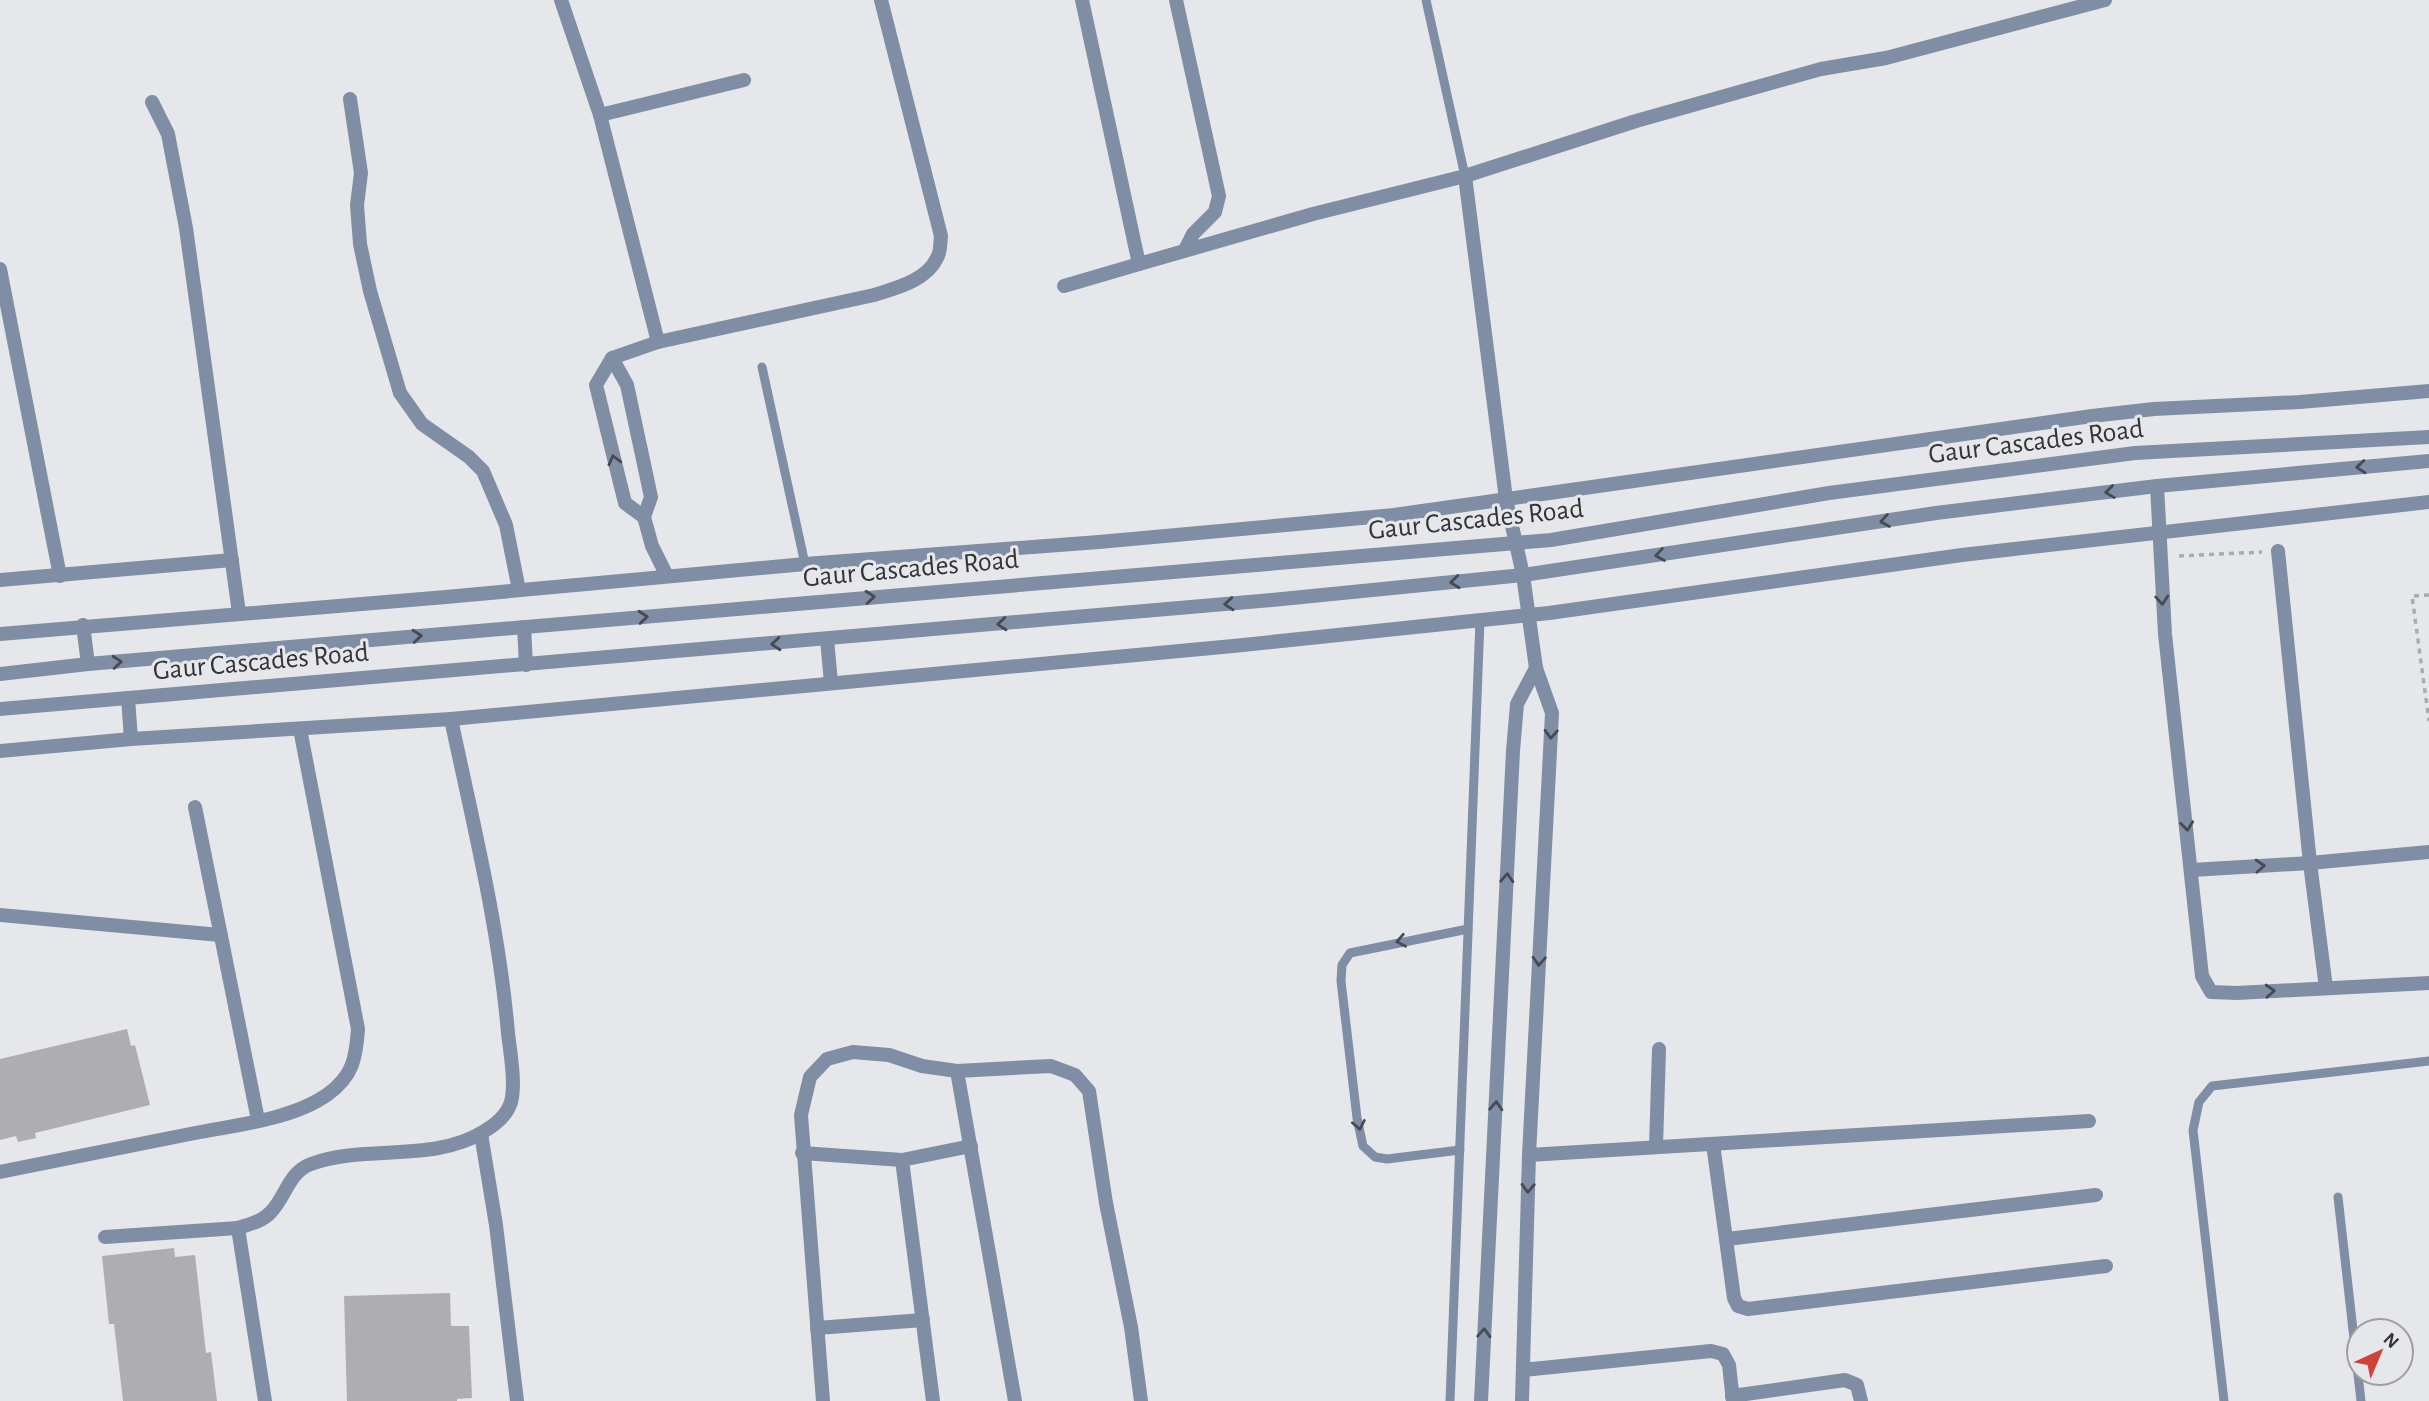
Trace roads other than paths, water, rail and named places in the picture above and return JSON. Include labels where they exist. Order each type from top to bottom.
[{"type":"street","points":[[561,0],[600,115],[658,342]]},
{"type":"street","points":[[644,517],[625,503],[596,385],[611,358],[658,342],[874,295],[903,286],[928,272],[939,257],[941,236],[881,0]]},
{"type":"street","points":[[1082,0],[1139,264]]},
{"type":"street","points":[[1176,0],[1219,196],[1215,212],[1193,234],[1185,250]]},
{"type":"street","points":[[1064,286],[1313,214],[1465,176],[1636,121],[1821,69],[1886,58],[2105,0]]},
{"type":"street","points":[[600,115],[744,80]]},
{"type":"street","points":[[350,99],[361,173],[357,205],[360,244],[370,291],[400,393],[422,424],[469,457],[483,471],[506,524],[519,590]]},
{"type":"street","points":[[152,102],[168,134],[187,228],[239,613]]},
{"type":"street","points":[[1465,176],[1506,499],[1523,575],[1536,668],[1552,713],[1529,1155],[1522,1401]]},
{"type":"street","points":[[0,269],[60,576]]},
{"type":"street","points":[[611,358],[627,385],[651,498],[644,517],[652,547],[667,576]]},
{"type":"street","points":[[0,634],[1394,515],[2080,417],[2154,409],[2300,402],[2429,391]]},
{"type":"street","name":"Gaur Cascades Road","points":[[0,674],[88,664],[1515,544],[1829,493],[2134,453],[2429,436]]},
{"type":"street","name":"Gaur Cascades Road","points":[[0,709],[1272,600],[1523,575],[1936,513],[2157,486],[2429,461]]},
{"type":"street","points":[[2157,486],[2165,634],[2202,975],[2211,992],[2429,983]]},
{"type":"street","points":[[0,751],[131,739],[451,719],[1233,646],[1530,615],[1962,555],[2429,502]]},
{"type":"street","points":[[2278,551],[2310,863],[2326,988]]},
{"type":"street","points":[[0,580],[232,560]]},
{"type":"street","points":[[83,625],[88,664]]},
{"type":"street","points":[[524,627],[526,665]]},
{"type":"street","points":[[827,639],[831,683]]},
{"type":"street","points":[[1481,1401],[1514,739],[1517,704],[1536,668]]},
{"type":"street","points":[[128,698],[131,739]]},
{"type":"street","points":[[105,1237],[238,1228],[257,1222],[271,1212],[292,1177],[307,1165],[341,1156],[451,1145],[481,1133],[501,1120],[511,1101],[512,1069],[503,976],[497,934],[451,719]]},
{"type":"street","points":[[0,1172],[258,1120],[304,1108],[329,1094],[346,1077],[356,1057],[358,1029],[300,729]]},
{"type":"street","points":[[195,807],[258,1120]]},
{"type":"street","points":[[2192,870],[2429,852]]},
{"type":"street","points":[[0,915],[220,935]]},
{"type":"street","points":[[1656,1147],[1658,1049]]},
{"type":"street","points":[[823,1401],[801,1115],[810,1077],[827,1059],[853,1052],[889,1055],[922,1066],[957,1071],[1051,1066],[1075,1075],[1089,1091],[1131,1327],[1141,1401]]},
{"type":"street","points":[[957,1071],[1015,1401]]},
{"type":"street","points":[[1529,1155],[2089,1121]]},
{"type":"street","points":[[481,1133],[496,1225],[517,1401]]},
{"type":"street","points":[[1713,1144],[1734,1298],[1738,1306],[1748,1309],[2106,1266]]},
{"type":"street","points":[[802,1153],[902,1160],[971,1146]]},
{"type":"street","points":[[902,1160],[933,1401]]},
{"type":"street","points":[[1727,1240],[2096,1195]]},
{"type":"street","points":[[238,1228],[265,1401]]},
{"type":"street","points":[[817,1328],[923,1320]]},
{"type":"street","points":[[1523,1370],[1711,1351],[1723,1354],[1729,1365],[1732,1398],[1845,1380],[1857,1385],[1861,1401]]},
{"type":"lane","points":[[1426,0],[1465,176]]},
{"type":"lane","points":[[762,367],[805,564]]},
{"type":"lane","points":[[1450,1401],[1480,620]]},
{"type":"lane","points":[[1460,1150],[1387,1159],[1375,1157],[1363,1146],[1357,1118],[1342,965],[1350,953],[1468,929]]},
{"type":"lane","points":[[2224,1401],[2193,1130],[2199,1102],[2212,1086],[2429,1061]]},
{"type":"lane","points":[[2338,1197],[2361,1401]]}]
